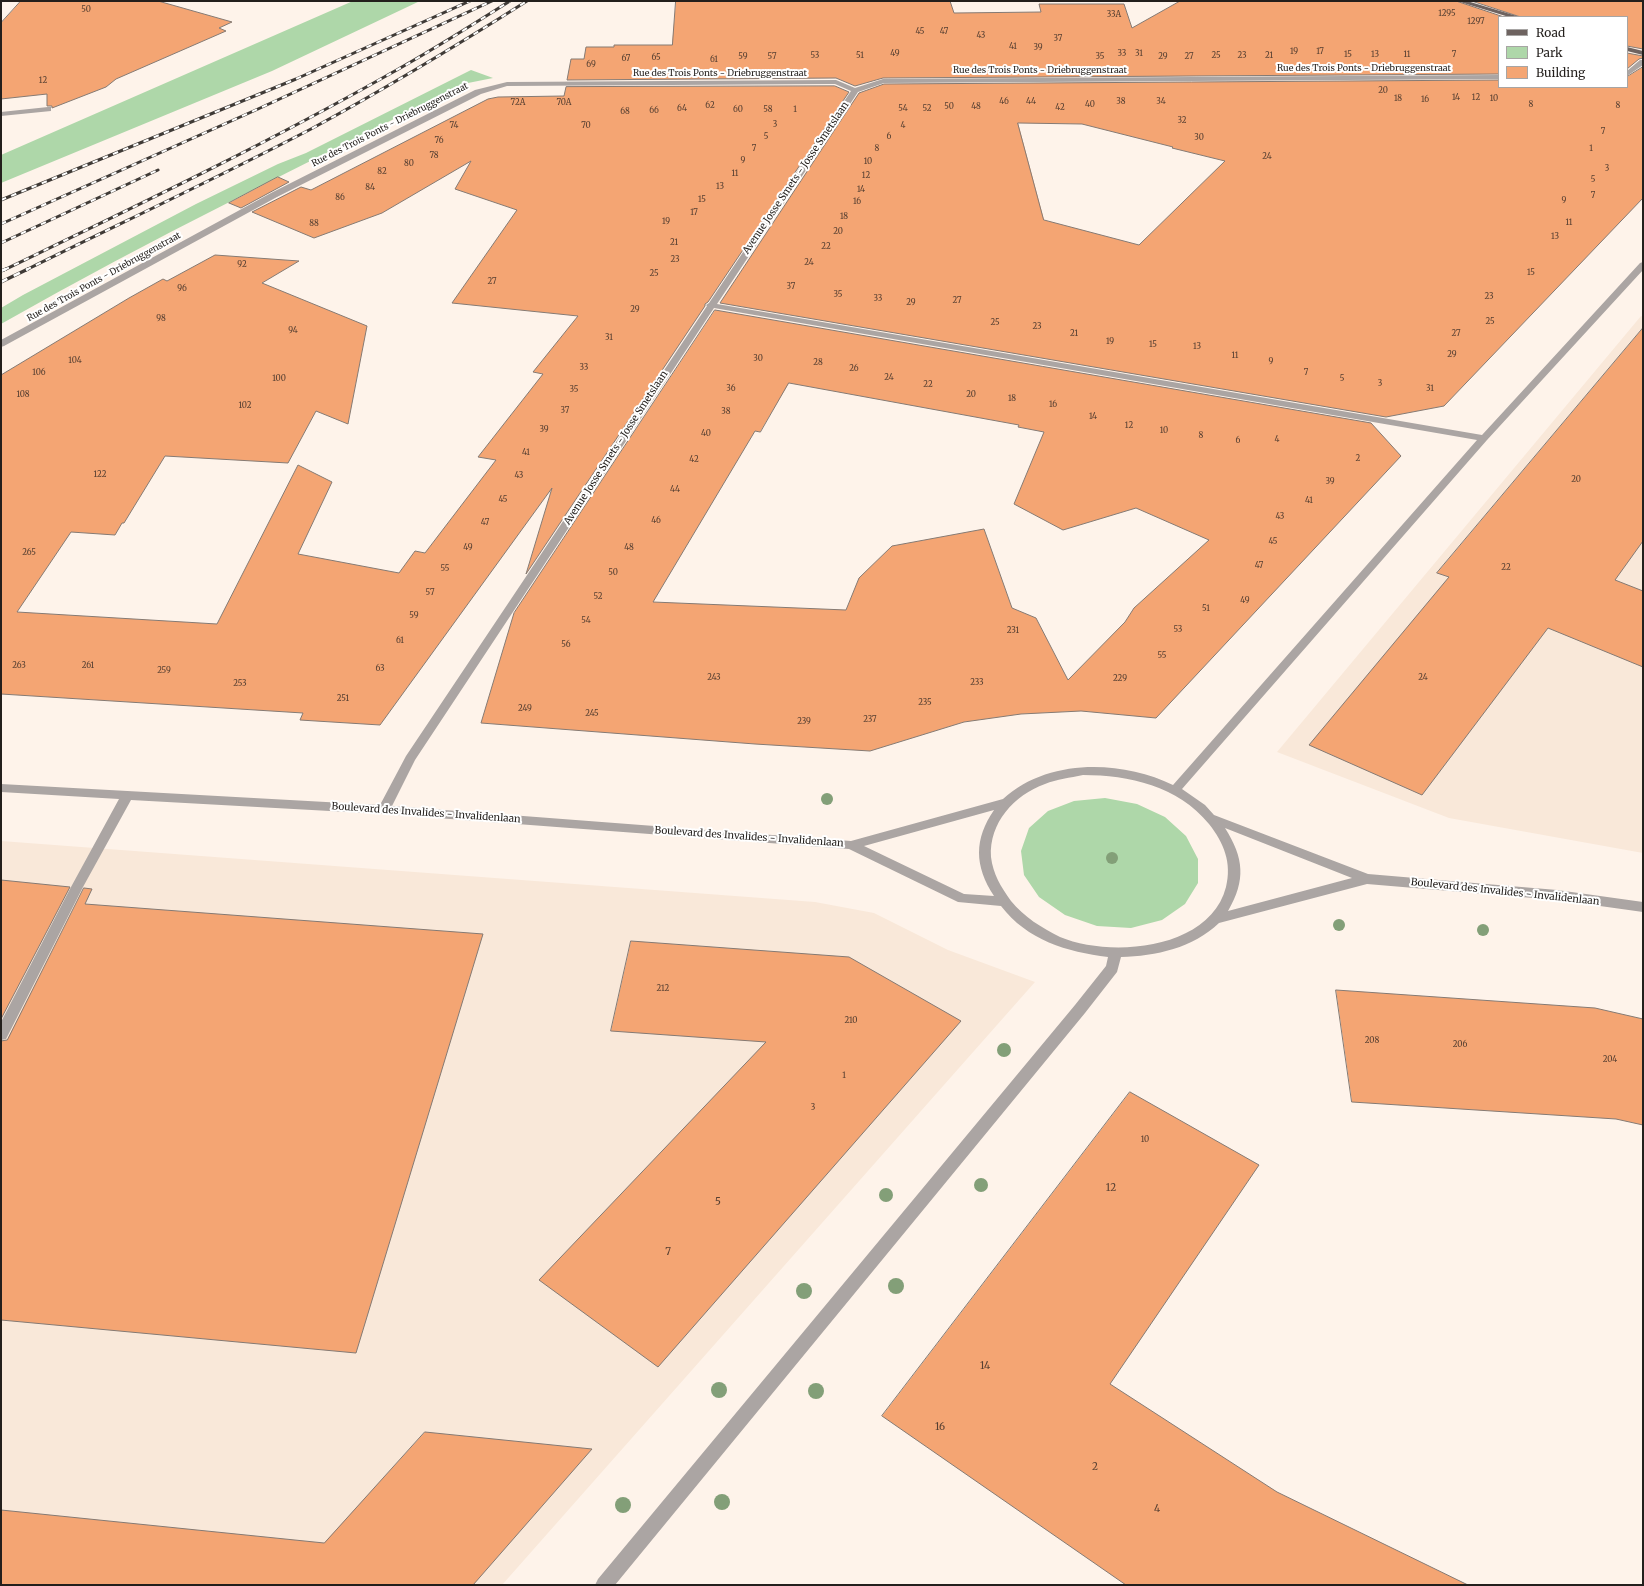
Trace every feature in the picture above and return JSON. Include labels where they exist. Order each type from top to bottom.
[{"type":"main road","points":[[1460,1],[1513,16]]},
{"type":"main road","points":[[1628,49],[1643,53]]},
{"type":"street","points":[[1628,73],[1643,62]]},
{"type":"street","name":"Rue des Trois Ponts - Driebruggenstraat","points":[[1,344],[274,195],[478,92],[507,84],[836,82],[854,90],[882,81],[1498,77]]},
{"type":"street","name":"Avenue Josse Smets - Josse Smetslaan","points":[[384,810],[410,760],[710,305],[854,90]]},
{"type":"street","points":[[1,114],[48,109]]},
{"type":"street","points":[[1175,790],[1484,438],[1643,265]]},
{"type":"street","points":[[710,305],[1484,438]]},
{"type":"street","points":[[1083,771],[1115,772],[1146,778],[1175,790],[1196,803],[1213,819],[1229,844],[1235,870],[1230,896],[1215,919],[1196,935],[1173,946],[1145,952],[1115,953],[1088,950],[1062,943],[1044,934],[1018,917],[1002,901],[988,875],[984,849],[990,824],[1006,802],[1027,787],[1054,776],[1083,771]]},
{"type":"street","name":"Boulevard des Invalides - Invalidenlaan","points":[[1,788],[384,810],[851,845],[1006,802]]},
{"type":"street","points":[[1,1035],[77,887],[127,796]]},
{"type":"street","name":"Boulevard des Invalides - Invalidenlaan","points":[[1213,819],[1367,879],[1556,895],[1643,908]]},
{"type":"street","name":"Boulevard des Invalides - Invalidenlaan","points":[[851,845],[962,899],[1002,901]]},
{"type":"street","name":"Boulevard des Invalides - Invalidenlaan","points":[[1215,919],[1367,879]]},
{"type":"street","points":[[604,1585],[1080,1009],[1112,968],[1115,953]]},
{"type":"shaded area","points":[[1641,316],[1643,317],[1643,853],[1449,818],[1277,752]]},
{"type":"shaded area","points":[[1,841],[815,902],[874,913],[948,950],[1035,982],[502,1585],[1,1585]]},
{"type":"green space","points":[[353,1],[420,1],[272,71],[1,183],[1,155]]},
{"type":"green space","points":[[471,70],[493,78],[463,84],[115,261],[1,324],[1,308],[23,295],[196,204],[278,164],[306,153]]},
{"type":"green space","points":[[1105,798],[1137,804],[1165,817],[1186,836],[1198,859],[1198,883],[1185,904],[1162,920],[1131,928],[1097,926],[1065,915],[1039,897],[1024,875],[1021,851],[1029,828],[1048,811],[1074,801]]},
{"type":"building","points":[[21,1],[158,1],[232,22],[219,28],[226,31],[116,79],[106,87],[52,108],[52,106],[47,106],[47,94],[1,99],[1,23]]},
{"type":"building","points":[[676,1],[950,1],[954,13],[1041,12],[1039,4],[1124,4],[1132,28],[1180,1],[1456,1],[1501,16],[1498,16],[1498,74],[883,78],[855,86],[836,78],[567,80],[571,59],[584,59],[586,47],[614,47],[614,45],[672,45]]},
{"type":"building","points":[[1472,1],[1643,1],[1643,49],[1628,46],[1628,16],[1518,16]]},
{"type":"building","points":[[1628,53],[1643,56],[1643,58],[1639,59],[1628,68]]},
{"type":"building","points":[[1643,67],[1643,198],[1444,406],[1386,417],[720,303],[859,93],[884,84],[1498,80],[1498,88],[1628,88],[1628,76]],"holes":[[[1018,123],[1082,124],[1173,147],[1172,148],[1225,161],[1139,245],[1044,220]]]},
{"type":"building","points":[[835,86],[849,92],[708,302],[705,304],[526,574],[552,488],[380,725],[300,720],[303,713],[1,694],[1,375],[129,298],[163,279],[167,281],[215,255],[299,261],[262,283],[367,326],[348,424],[316,411],[288,463],[165,456],[115,535],[71,532],[17,612],[217,624],[298,465],[332,482],[298,554],[399,573],[415,551],[425,553],[496,460],[478,457],[543,374],[533,372],[578,316],[452,303],[517,210],[455,189],[471,161],[382,213],[314,238],[252,212],[301,187],[311,190],[488,99],[498,97],[564,96],[566,87]]},
{"type":"building","points":[[278,177],[289,182],[241,208],[229,203]]},
{"type":"building","points":[[715,310],[1371,423],[1401,456],[1156,718],[1081,711],[1021,714],[964,722],[870,751],[755,744],[481,723],[514,613]],"holes":[[[789,383],[1019,425],[1018,427],[1044,432],[1014,504],[1063,530],[1136,508],[1209,540],[1134,608],[1125,622],[1068,680],[1036,618],[1012,608],[984,529],[892,546],[859,578],[846,610],[653,602],[755,431],[760,432]]]},
{"type":"building","points":[[1643,328],[1643,541],[1615,580],[1643,591],[1643,667],[1548,628],[1422,795],[1309,745],[1449,577],[1437,573]]},
{"type":"building","points":[[1,880],[70,887],[1,1019]]},
{"type":"building","points":[[84,888],[92,889],[85,904],[483,934],[356,1353],[1,1320],[1,1041],[7,1040]]},
{"type":"building","points":[[631,941],[849,957],[961,1021],[658,1367],[539,1280],[766,1042],[611,1031]]},
{"type":"building","points":[[1336,990],[1595,1008],[1643,1019],[1643,1125],[1616,1119],[1352,1102]]},
{"type":"building","points":[[1130,1092],[1259,1165],[1110,1384],[1277,1492],[1468,1585],[1126,1585],[882,1416]]},
{"type":"building","points":[[425,1432],[592,1449],[473,1585],[1,1585],[1,1510],[324,1543]]},
{"type":"railway","points":[[1,200],[296,79],[470,1]]},
{"type":"railway","points":[[1,224],[258,109],[492,1]]},
{"type":"railway","points":[[4,270],[292,127],[417,58],[510,1]]},
{"type":"railway","points":[[26,270],[205,183],[311,129],[420,67],[527,1]]},
{"type":"railway","points":[[1,243],[158,170]]},
{"type":"railway","points":[[1,271],[6,269]]},
{"type":"railway","points":[[1,282],[28,269]]}]
